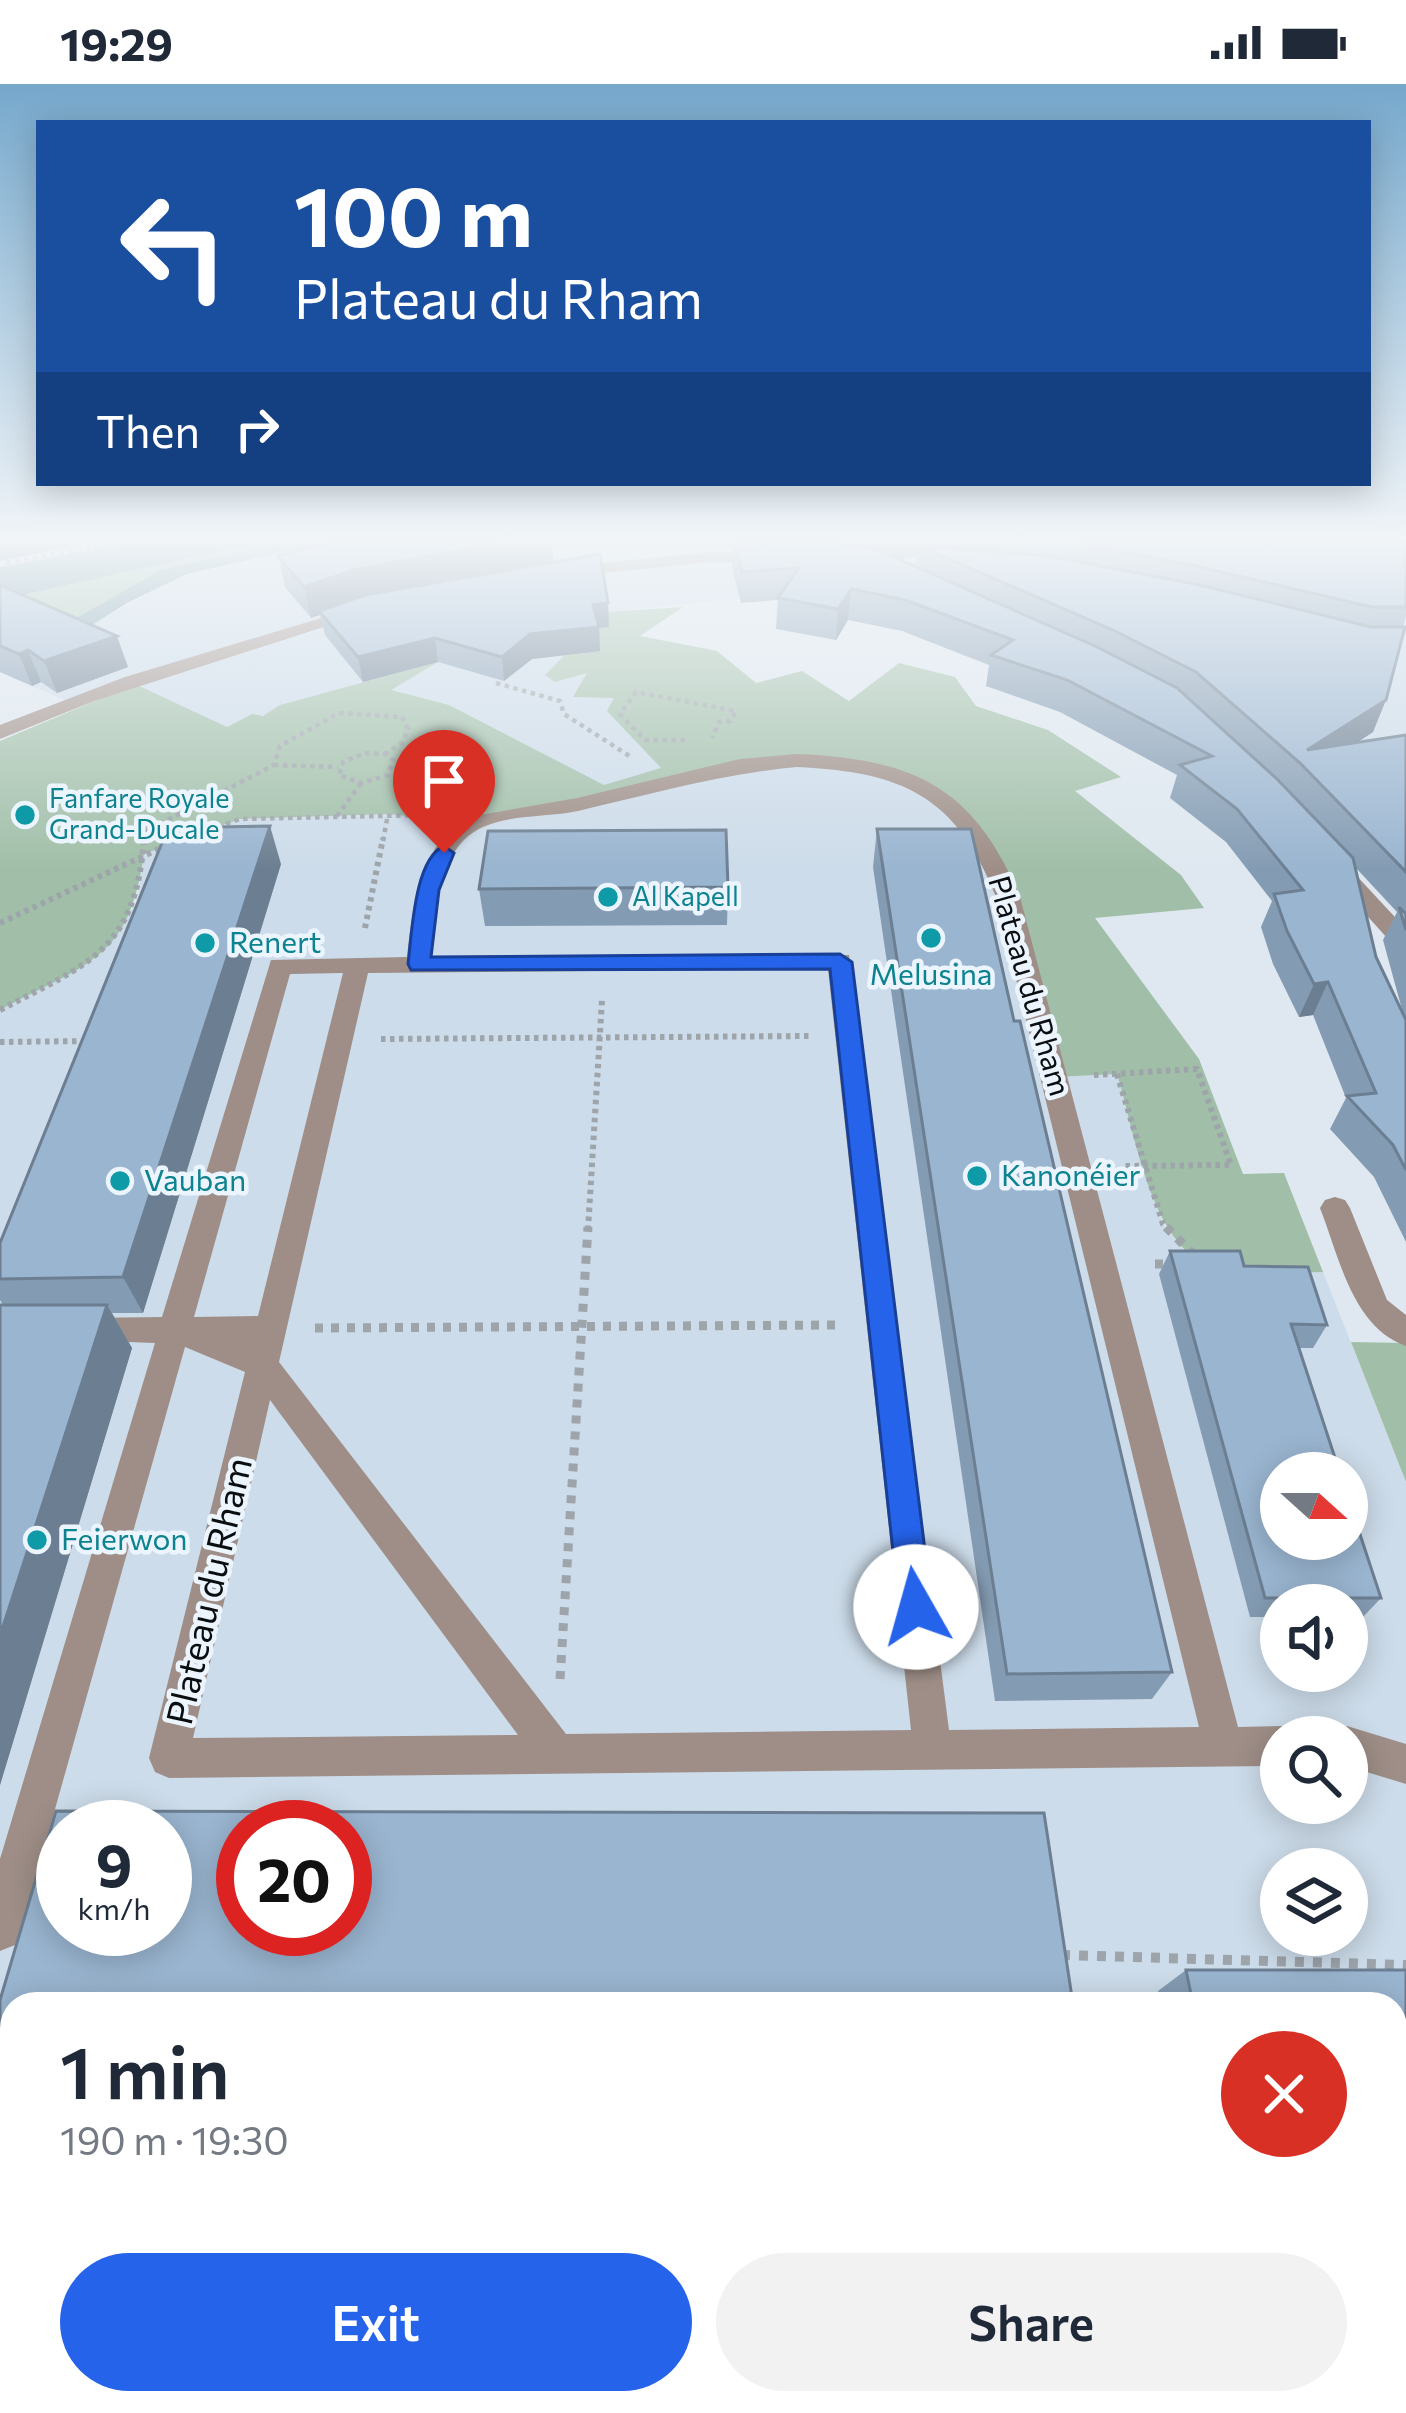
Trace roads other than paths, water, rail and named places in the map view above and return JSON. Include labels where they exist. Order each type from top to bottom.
[{"type":"street","points":[[0,733],[129,682],[243,652]]},
{"type":"street","name":"Plateau du Rham","points":[[419,964],[428,890],[444,853],[471,823],[560,809],[724,765],[791,758],[854,764],[900,777],[949,805],[987,847],[1008,897],[1223,1747]]},
{"type":"street","points":[[1322,852],[1406,944]]},
{"type":"street","points":[[1353,885],[1367,946]]},
{"type":"street","points":[[0,1930],[280,966],[840,962],[932,1748]]},
{"type":"street","name":"Plateau du Rham","points":[[357,965],[170,1758],[1260,1746]]},
{"type":"street","points":[[1336,1208],[1375,1308],[1406,1333]]},
{"type":"street","points":[[174,1329],[263,1364],[556,1753]]},
{"type":"street","points":[[44,1332],[271,1329]]},
{"type":"street","points":[[1368,1752],[1406,1764]]},
{"type":"place","name":"Fanfare Royale Grand-Ducale","points":[[25,815]]},
{"type":"place","name":"Al Kapell","points":[[608,897]]},
{"type":"place","name":"Melusina","points":[[931,938]]},
{"type":"place","name":"Renert","points":[[205,943]]},
{"type":"place","name":"Kanonéier","points":[[977,1176]]},
{"type":"place","name":"Vauban","points":[[120,1181]]},
{"type":"place","name":"Feierwon","points":[[37,1540]]}]
